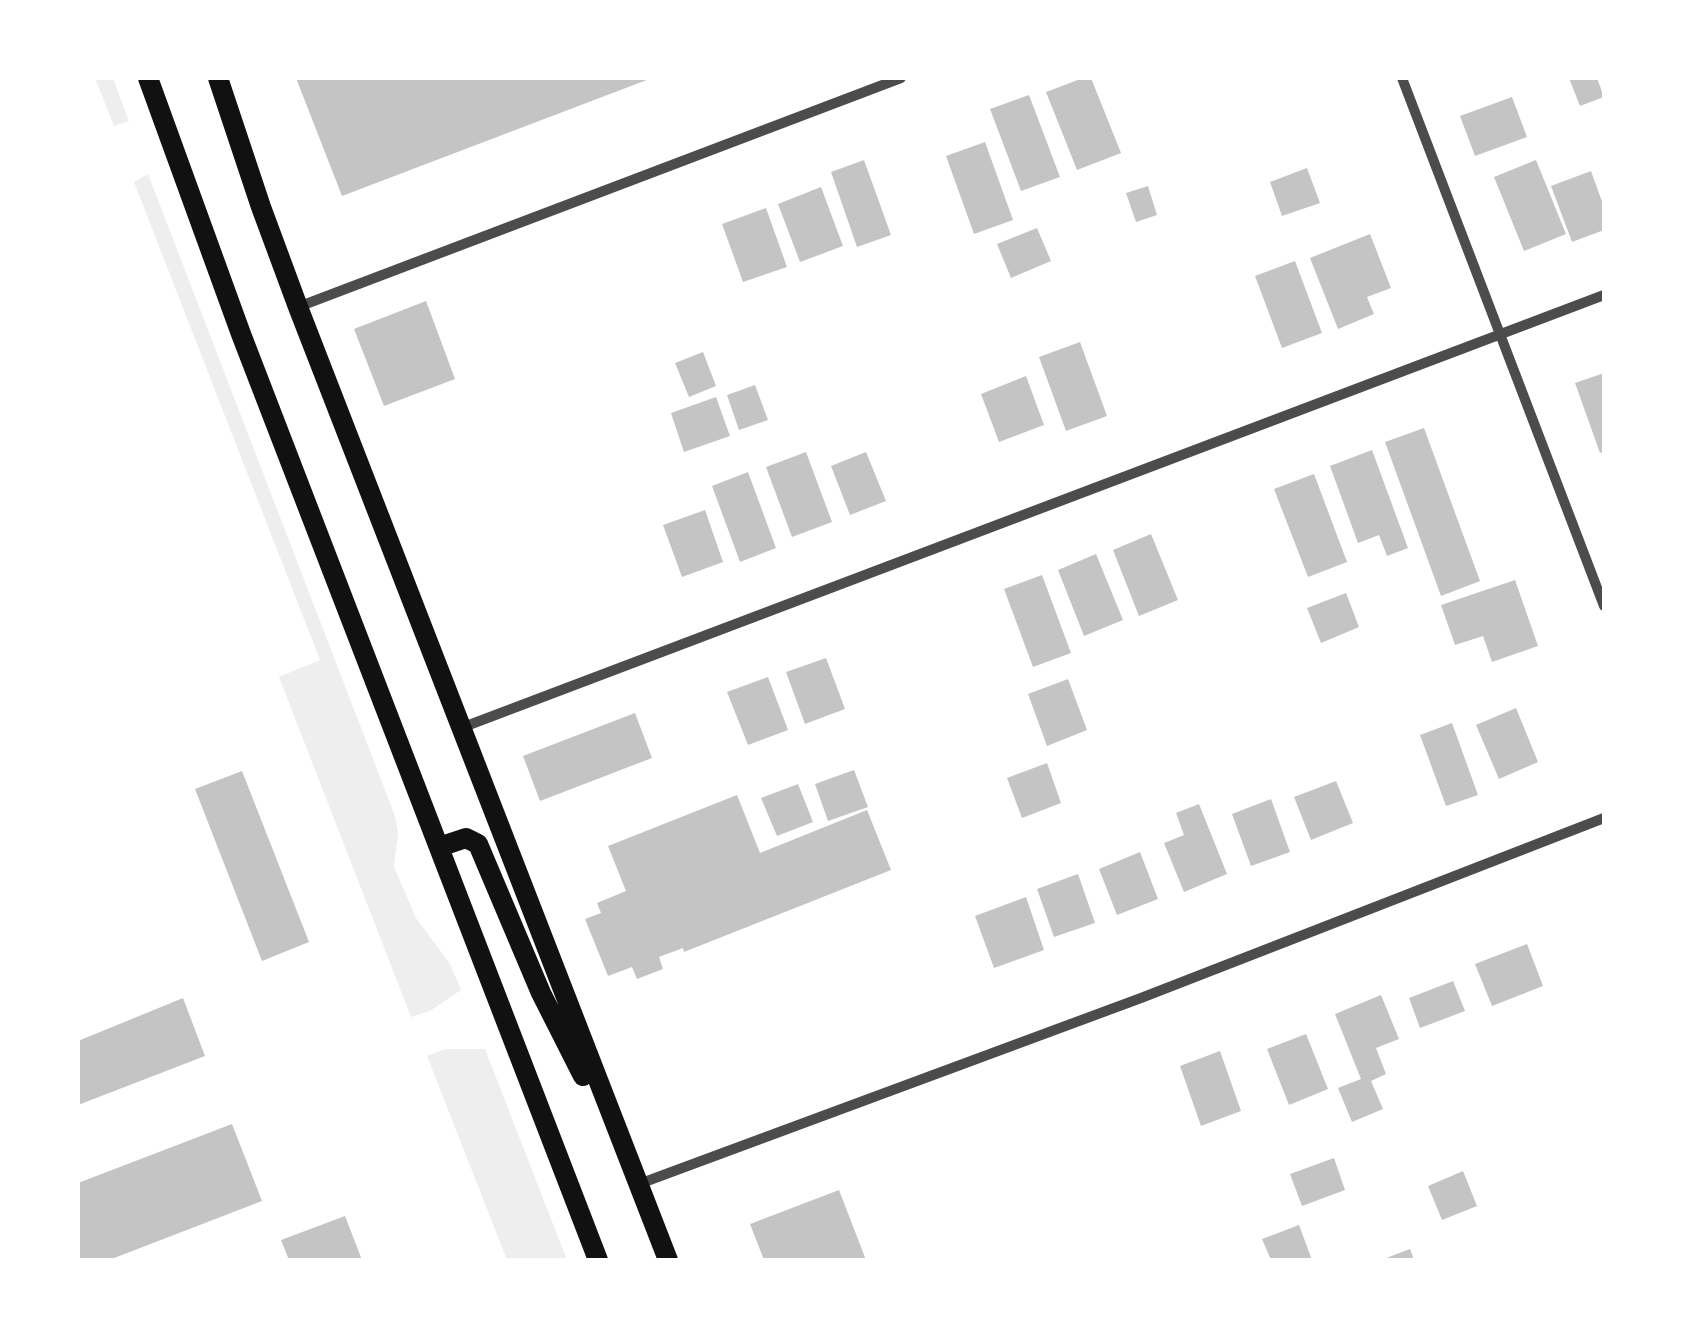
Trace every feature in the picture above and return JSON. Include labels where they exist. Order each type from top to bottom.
[{"type":"main road","points":[[148,78],[241,334],[598,1260]]},
{"type":"main road","points":[[218,78],[298,307],[668,1260]]},
{"type":"main road","points":[[439,847],[466,838],[478,844],[541,993],[639,1184]]},
{"type":"street","points":[[298,307],[901,78]]},
{"type":"street","points":[[1402,78],[1604,606]]},
{"type":"street","points":[[460,728],[1604,294]]},
{"type":"street","points":[[639,1184],[1140,998],[1604,818]]},
{"type":"shaded area","points":[[95,78],[113,78],[129,121],[114,126]]},
{"type":"shaded area","points":[[148,174],[395,816],[398,833],[394,867],[416,918],[450,964],[461,990],[430,1011],[411,1017],[279,677],[320,660],[134,182]]},
{"type":"shaded area","points":[[445,1049],[485,1049],[567,1260],[507,1260],[427,1056]]},
{"type":"building","points":[[296,78],[652,78],[342,196]]},
{"type":"building","points":[[1091,78],[1121,153],[1077,170],[1046,92]]},
{"type":"building","points":[[1569,78],[1597,78],[1604,97],[1580,106]]},
{"type":"building","points":[[1029,95],[1060,177],[1021,191],[990,109]]},
{"type":"building","points":[[1512,97],[1527,137],[1475,156],[1460,116]]},
{"type":"building","points":[[985,142],[1013,220],[974,234],[946,156]]},
{"type":"building","points":[[864,160],[891,235],[857,247],[831,172]]},
{"type":"building","points":[[1536,160],[1566,234],[1524,251],[1494,177]]},
{"type":"building","points":[[1307,168],[1320,203],[1282,216],[1270,182]]},
{"type":"building","points":[[1591,171],[1604,207],[1604,230],[1572,242],[1551,186]]},
{"type":"building","points":[[1148,186],[1157,215],[1136,222],[1126,193]]},
{"type":"building","points":[[821,187],[843,246],[800,262],[778,204]]},
{"type":"building","points":[[766,208],[787,267],[743,282],[722,224]]},
{"type":"building","points":[[1037,228],[1051,261],[1011,278],[997,244]]},
{"type":"building","points":[[1370,234],[1391,288],[1367,297],[1374,314],[1338,329],[1310,258]]},
{"type":"building","points":[[1295,261],[1322,333],[1282,348],[1255,276]]},
{"type":"building","points":[[426,301],[455,379],[384,406],[354,329]]},
{"type":"building","points":[[1080,342],[1107,416],[1066,431],[1039,357]]},
{"type":"building","points":[[703,352],[716,386],[689,397],[675,363]]},
{"type":"building","points":[[1604,373],[1604,452],[1600,453],[1575,383]]},
{"type":"building","points":[[1026,376],[1044,425],[999,442],[981,394]]},
{"type":"building","points":[[755,385],[768,420],[739,430],[727,395]]},
{"type":"building","points":[[716,397],[730,436],[684,452],[671,413]]},
{"type":"building","points":[[1424,428],[1480,581],[1441,596],[1385,442]]},
{"type":"building","points":[[1372,450],[1408,548],[1387,556],[1379,535],[1358,543],[1330,466]]},
{"type":"building","points":[[806,452],[832,522],[792,537],[766,467]]},
{"type":"building","points":[[866,452],[886,501],[850,515],[831,466]]},
{"type":"building","points":[[748,472],[776,548],[740,562],[712,486]]},
{"type":"building","points":[[1314,474],[1347,562],[1308,577],[1274,489]]},
{"type":"building","points":[[705,510],[723,562],[682,577],[663,525]]},
{"type":"building","points":[[1151,534],[1178,600],[1139,616],[1113,550]]},
{"type":"building","points":[[1096,554],[1123,620],[1084,636],[1058,570]]},
{"type":"building","points":[[1042,575],[1071,653],[1033,667],[1004,589]]},
{"type":"building","points":[[1515,580],[1538,646],[1492,662],[1483,636],[1455,645],[1441,605]]},
{"type":"building","points":[[1346,593],[1359,627],[1321,643],[1307,608]]},
{"type":"building","points":[[826,658],[845,709],[805,724],[786,672]]},
{"type":"building","points":[[768,677],[788,730],[748,745],[727,692]]},
{"type":"building","points":[[1068,679],[1087,730],[1047,746],[1028,694]]},
{"type":"building","points":[[1516,708],[1538,762],[1499,779],[1476,725]]},
{"type":"building","points":[[635,713],[652,758],[540,801],[523,756]]},
{"type":"building","points":[[1452,723],[1478,795],[1446,806],[1420,735]]},
{"type":"building","points":[[1047,763],[1061,803],[1022,818],[1007,778]]},
{"type":"building","points":[[854,770],[868,807],[828,821],[815,784]]},
{"type":"building","points":[[242,771],[309,942],[262,961],[195,789]]},
{"type":"building","points":[[1336,781],[1353,823],[1311,840],[1294,797]]},
{"type":"building","points":[[798,784],[813,822],[777,836],[761,798]]},
{"type":"building","points":[[737,795],[760,853],[867,810],[891,870],[684,952],[683,948],[659,957],[663,969],[637,979],[632,967],[608,976],[585,919],[601,913],[597,903],[626,891],[608,846]]},
{"type":"building","points":[[1271,799],[1290,852],[1251,866],[1232,814]]},
{"type":"building","points":[[1199,804],[1227,874],[1184,892],[1164,843],[1184,835],[1176,813]]},
{"type":"building","points":[[1140,852],[1158,899],[1117,915],[1099,869]]},
{"type":"building","points":[[1078,874],[1095,923],[1054,937],[1037,889]]},
{"type":"building","points":[[1026,897],[1044,950],[994,968],[975,916]]},
{"type":"building","points":[[1527,944],[1543,986],[1492,1006],[1475,964]]},
{"type":"building","points":[[1453,981],[1465,1011],[1420,1028],[1409,998]]},
{"type":"building","points":[[1381,995],[1399,1039],[1376,1048],[1386,1074],[1371,1081],[1383,1109],[1352,1122],[1338,1088],[1361,1079],[1335,1014]]},
{"type":"building","points":[[183,998],[205,1056],[78,1105],[78,1041]]},
{"type":"building","points":[[1306,1034],[1328,1089],[1289,1105],[1267,1049]]},
{"type":"building","points":[[1220,1051],[1241,1111],[1201,1126],[1180,1066]]},
{"type":"building","points":[[232,1124],[262,1201],[109,1260],[78,1260],[78,1183]]},
{"type":"building","points":[[1334,1158],[1345,1190],[1302,1206],[1290,1174]]},
{"type":"building","points":[[1463,1171],[1477,1206],[1442,1220],[1428,1186]]},
{"type":"building","points":[[839,1190],[866,1260],[764,1260],[750,1224]]},
{"type":"building","points":[[345,1216],[362,1260],[289,1260],[281,1240]]},
{"type":"building","points":[[1299,1225],[1312,1260],[1271,1260],[1262,1239]]},
{"type":"building","points":[[1410,1249],[1414,1260],[1381,1260]]}]
